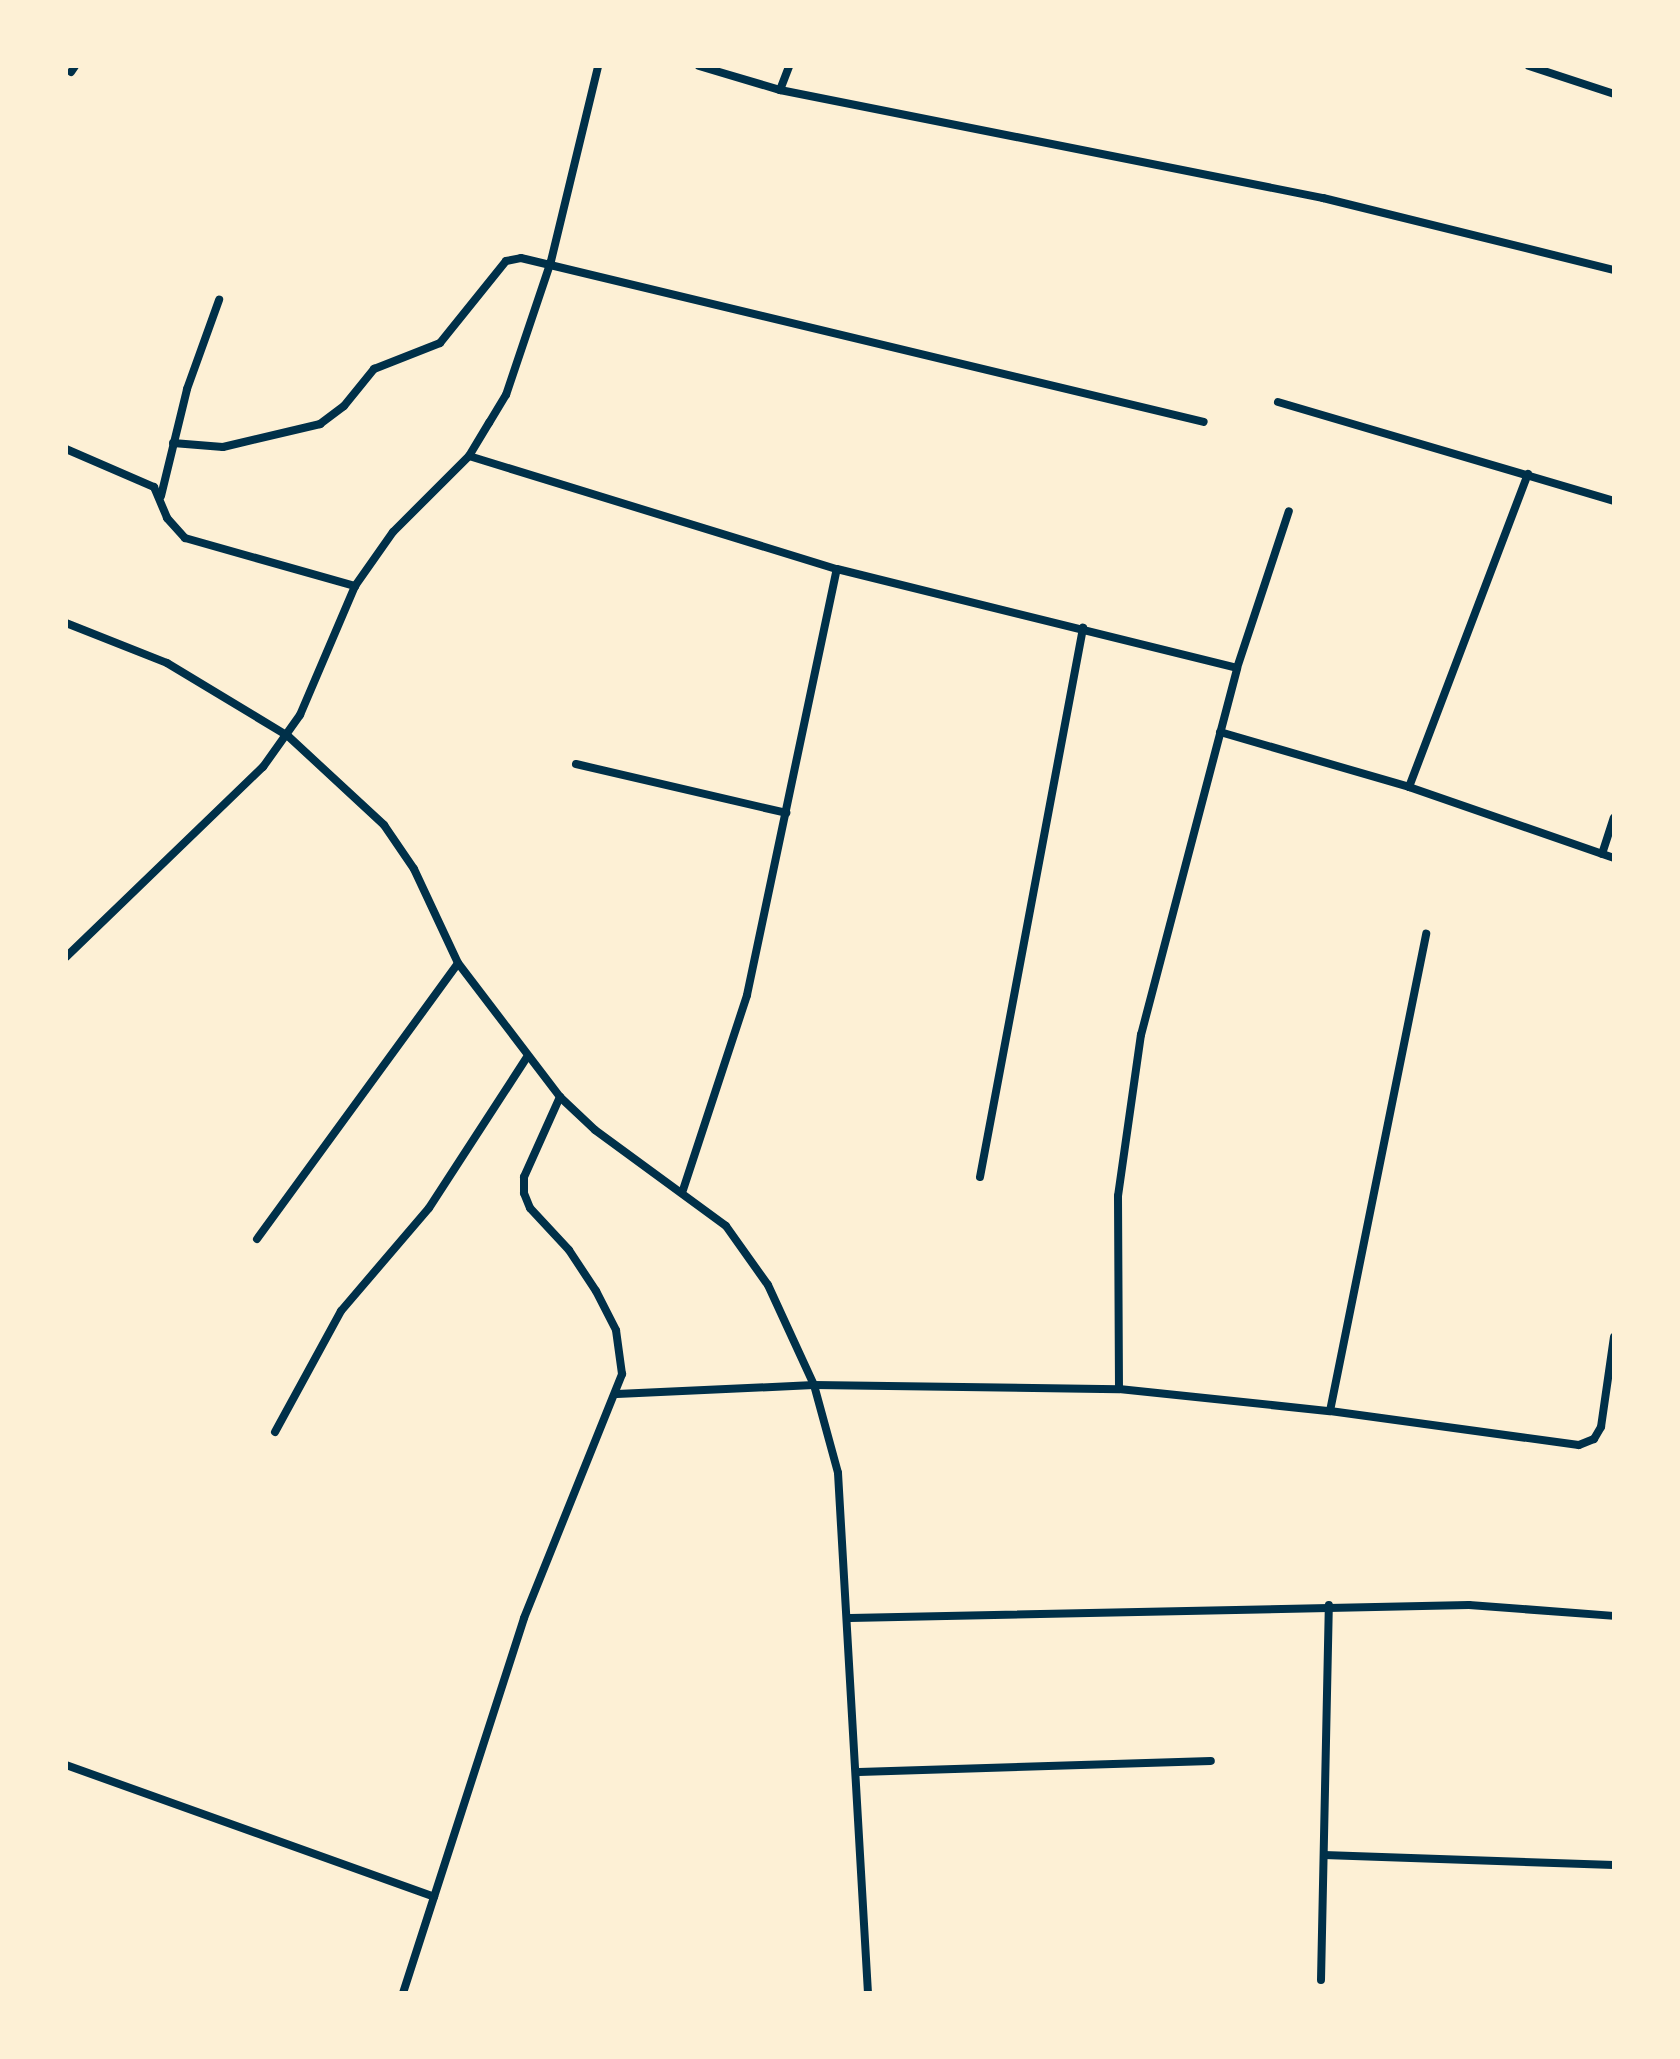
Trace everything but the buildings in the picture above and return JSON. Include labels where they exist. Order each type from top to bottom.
[{"type":"street","points":[[66,957],[263,767],[288,736],[355,586],[413,508],[469,456],[506,395],[551,261],[598,66]]},
{"type":"street","points":[[699,66],[780,90],[1323,198],[1614,270]]},
{"type":"street","points":[[780,90],[789,66]]},
{"type":"street","points":[[1529,66],[1614,94]]},
{"type":"street","points":[[173,443],[223,447],[320,424],[344,406],[374,369],[428,350],[453,332],[506,261],[551,261],[1204,422]]},
{"type":"street","points":[[219,300],[173,443],[161,496],[167,518],[185,538],[355,586]]},
{"type":"street","points":[[1278,402],[1614,501]]},
{"type":"street","points":[[66,449],[142,479],[161,496]]},
{"type":"street","points":[[469,456],[837,569],[1237,668]]},
{"type":"street","points":[[1409,787],[1528,474]]},
{"type":"street","points":[[1119,1389],[1118,1196],[1128,1103],[1154,968],[1237,668],[1289,511]]},
{"type":"street","points":[[683,1190],[747,995],[837,569]]},
{"type":"street","points":[[66,623],[167,663],[288,736],[401,845],[458,963],[560,1097],[595,1130],[683,1190],[746,1250],[768,1285],[814,1385],[838,1473],[859,1772],[868,1993]]},
{"type":"street","points":[[980,1177],[1083,628]]},
{"type":"street","points":[[1220,732],[1409,787],[1614,858]]},
{"type":"street","points":[[576,764],[786,813]]},
{"type":"street","points":[[1602,854],[1614,818]]},
{"type":"street","points":[[1330,1411],[1426,934]]},
{"type":"street","points":[[257,1239],[458,963]]},
{"type":"street","points":[[275,1432],[341,1311],[429,1208],[527,1057]]},
{"type":"street","points":[[403,1993],[540,1573],[617,1394],[622,1354],[616,1330],[584,1271],[530,1208],[524,1193],[524,1177],[560,1097]]},
{"type":"street","points":[[617,1394],[814,1385],[1119,1389],[1330,1411],[1579,1445],[1594,1439],[1601,1427],[1613,1362],[1614,1337]]},
{"type":"street","points":[[850,1618],[1329,1605],[1469,1605],[1614,1616]]},
{"type":"street","points":[[1321,1980],[1329,1605]]},
{"type":"street","points":[[859,1772],[1211,1761]]},
{"type":"street","points":[[66,1765],[434,1897]]},
{"type":"street","points":[[1324,1855],[1614,1865]]}]
